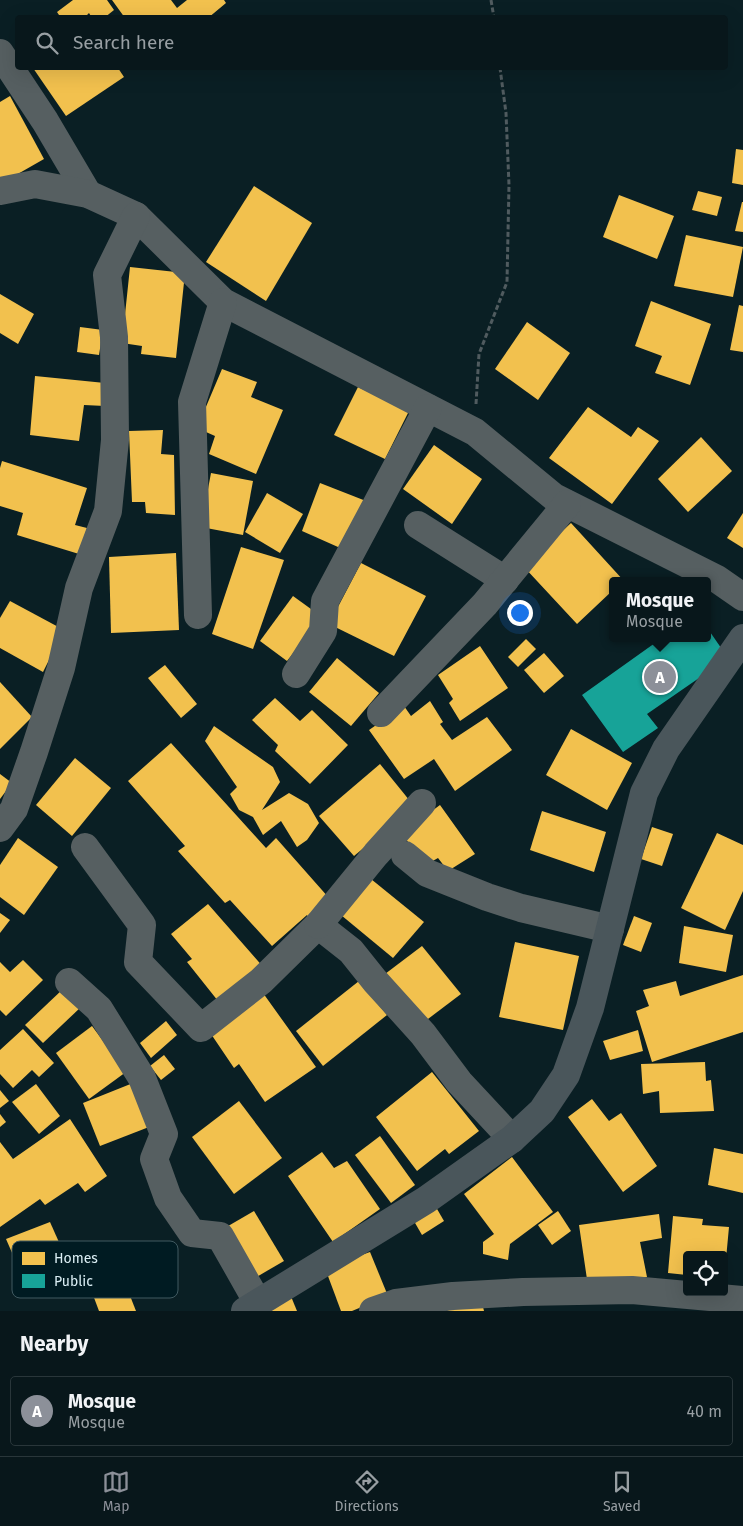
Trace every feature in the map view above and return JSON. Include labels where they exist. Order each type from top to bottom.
[{"type":"street","points":[[0,53],[45,121],[88,194]]},
{"type":"street","points":[[0,191],[35,184],[88,194],[136,216],[223,302],[475,432],[554,496],[717,579],[743,597]]},
{"type":"street","points":[[0,828],[14,809],[28,768],[61,668],[79,588],[108,511],[115,440],[114,337],[107,275],[136,216]]},
{"type":"street","points":[[198,615],[192,402],[223,302]]},
{"type":"street","points":[[296,674],[323,631],[325,601],[428,408]]},
{"type":"street","points":[[381,712],[485,604],[567,504]]},
{"type":"street","points":[[418,526],[505,580]]},
{"type":"street","points":[[69,982],[98,1009],[142,1078],[164,1134],[154,1159],[168,1198],[192,1233],[220,1236],[252,1307],[426,1200],[512,1139],[542,1111],[566,1075],[590,1008],[644,794],[666,749],[743,638]]},
{"type":"street","points":[[86,847],[142,925],[138,962],[202,1028],[261,981],[318,925],[376,854],[422,803]]},
{"type":"street","points":[[405,855],[428,874],[487,896],[521,908],[610,930]]},
{"type":"street","points":[[318,925],[351,951],[375,981],[424,1034],[460,1082],[512,1139]]},
{"type":"street","points":[[373,1311],[396,1303],[453,1296],[533,1292],[632,1290],[650,1301],[743,1300]]},
{"type":"path","points":[[491,0],[494,15]]},
{"type":"path","points":[[475,432],[479,354],[507,282],[509,185],[506,113],[500,70]]},
{"type":"building: Homes","points":[[73,0],[107,0],[114,10],[108,15],[90,15],[89,13],[87,15],[59,15],[57,12]]},
{"type":"building: Homes","points":[[112,0],[171,0],[177,8],[187,0],[224,0],[226,3],[212,15],[123,15]]},
{"type":"building: Homes","points":[[34,70],[119,70],[124,77],[66,116]]},
{"type":"building: Homes","points":[[10,96],[44,159],[2,183],[0,179],[0,102]]},
{"type":"building: Homes","points":[[736,149],[743,150],[743,185],[732,183]]},
{"type":"building: Homes","points":[[254,186],[312,223],[266,301],[206,262]]},
{"type":"building: Homes","points":[[698,191],[722,197],[717,216],[692,210]]},
{"type":"building: Homes","points":[[619,195],[674,216],[657,259],[603,237]]},
{"type":"building: Homes","points":[[743,202],[743,232],[735,231]]},
{"type":"building: Homes","points":[[686,235],[743,247],[733,297],[674,286]]},
{"type":"building: Homes","points":[[130,267],[185,273],[176,358],[141,354],[142,346],[122,343]]},
{"type":"building: Homes","points":[[0,294],[34,314],[18,344],[0,333]]},
{"type":"building: Homes","points":[[651,301],[711,324],[690,385],[655,373],[662,356],[635,346]]},
{"type":"building: Homes","points":[[739,305],[743,306],[743,352],[730,350]]},
{"type":"building: Homes","points":[[527,322],[570,353],[538,400],[495,369]]},
{"type":"building: Homes","points":[[80,327],[103,330],[99,355],[77,352]]},
{"type":"building: Homes","points":[[222,369],[257,382],[251,397],[283,410],[256,474],[209,454],[215,436],[197,428]]},
{"type":"building: Homes","points":[[35,376],[105,383],[105,406],[84,405],[79,441],[30,435]]},
{"type":"building: Homes","points":[[358,387],[409,411],[385,459],[334,435]]},
{"type":"building: Homes","points":[[588,407],[631,437],[638,427],[659,441],[612,504],[549,458]]},
{"type":"building: Homes","points":[[163,430],[161,454],[174,455],[175,515],[146,513],[145,502],[132,502],[129,431]]},
{"type":"building: Homes","points":[[701,437],[732,471],[688,512],[658,479]]},
{"type":"building: Homes","points":[[434,445],[482,479],[452,524],[403,489]]},
{"type":"building: Homes","points":[[2,461],[87,488],[75,525],[87,528],[79,554],[17,535],[23,513],[0,506],[0,468]]},
{"type":"building: Homes","points":[[211,473],[253,481],[243,535],[201,527]]},
{"type":"building: Homes","points":[[320,483],[366,501],[347,551],[302,531]]},
{"type":"building: Homes","points":[[267,493],[303,514],[280,553],[245,532]]},
{"type":"building: Homes","points":[[743,513],[743,548],[727,538]]},
{"type":"building: Homes","points":[[571,523],[620,577],[609,577],[609,594],[577,624],[524,567]]},
{"type":"building: Homes","points":[[241,547],[284,560],[253,649],[212,634]]},
{"type":"building: Homes","points":[[176,553],[179,630],[111,633],[109,557]]},
{"type":"building: Homes","points":[[361,563],[426,596],[394,656],[329,624]]},
{"type":"building: Homes","points":[[293,596],[322,617],[287,661],[260,641]]},
{"type":"building: Homes","points":[[10,601],[64,630],[43,672],[0,648],[0,618]]},
{"type":"building: Homes","points":[[526,639],[536,649],[518,667],[508,657]]},
{"type":"building: Homes","points":[[480,646],[508,688],[460,721],[449,703],[453,699],[438,675]]},
{"type":"building: Homes","points":[[544,653],[564,676],[544,693],[524,670]]},
{"type":"building: Homes","points":[[337,658],[379,693],[351,726],[309,692]]},
{"type":"building: Homes","points":[[165,665],[197,704],[181,718],[148,678]]},
{"type":"building: Homes","points":[[0,682],[32,717],[0,749]]},
{"type":"building: Homes","points":[[275,698],[300,721],[312,710],[348,745],[310,784],[275,751],[278,745],[252,720]]},
{"type":"building: Homes","points":[[430,701],[443,722],[440,724],[452,740],[487,717],[512,750],[455,791],[434,759],[404,779],[369,730],[404,706],[411,716]]},
{"type":"building: Homes","points":[[214,726],[273,767],[280,782],[262,810],[289,793],[308,804],[319,823],[307,840],[297,847],[281,821],[263,835],[253,817],[239,810],[230,794],[237,787],[205,741]]},
{"type":"building: Homes","points":[[571,729],[632,763],[607,810],[546,775]]},
{"type":"building: Homes","points":[[171,743],[266,848],[276,838],[329,898],[272,946],[230,900],[225,903],[178,851],[185,846],[128,781]]},
{"type":"building: Homes","points":[[75,758],[111,788],[72,836],[36,805]]},
{"type":"building: Homes","points":[[380,764],[414,806],[354,856],[319,816]]},
{"type":"building: Homes","points":[[0,774],[12,783],[0,799]]},
{"type":"building: Homes","points":[[440,805],[475,854],[448,871],[438,858],[424,866],[402,833]]},
{"type":"building: Homes","points":[[542,811],[606,832],[594,872],[530,850]]},
{"type":"building: Homes","points":[[652,827],[673,834],[662,866],[641,859]]},
{"type":"building: Homes","points":[[717,833],[743,845],[743,891],[725,930],[681,908]]},
{"type":"building: Homes","points":[[18,838],[58,867],[24,915],[0,897],[0,865]]},
{"type":"building: Homes","points":[[371,879],[424,922],[393,958],[341,915]]},
{"type":"building: Homes","points":[[208,904],[265,969],[222,1006],[187,962],[192,959],[171,934]]},
{"type":"building: Homes","points":[[0,913],[10,920],[0,933]]},
{"type":"building: Homes","points":[[634,916],[652,923],[641,952],[623,945]]},
{"type":"building: Homes","points":[[684,926],[733,935],[726,972],[679,963]]},
{"type":"building: Homes","points":[[515,942],[579,956],[563,1030],[499,1017]]},
{"type":"building: Homes","points":[[422,946],[461,994],[424,1022],[385,974]]},
{"type":"building: Homes","points":[[23,960],[43,980],[6,1016],[0,1010],[0,962],[10,972]]},
{"type":"building: Homes","points":[[743,975],[743,1032],[652,1062],[636,1011],[649,1006],[643,990],[676,981],[680,996]]},
{"type":"building: Homes","points":[[359,981],[387,1015],[323,1066],[296,1031]]},
{"type":"building: Homes","points":[[63,989],[81,1007],[43,1043],[25,1025]]},
{"type":"building: Homes","points":[[263,993],[316,1067],[265,1102],[239,1064],[234,1068],[209,1031]]},
{"type":"building: Homes","points":[[166,1021],[177,1035],[151,1058],[140,1043]]},
{"type":"building: Homes","points":[[92,1026],[126,1072],[89,1099],[56,1053]]},
{"type":"building: Homes","points":[[23,1029],[54,1063],[39,1077],[32,1070],[13,1088],[0,1074],[0,1050]]},
{"type":"building: Homes","points":[[638,1030],[643,1051],[610,1060],[603,1041]]},
{"type":"building: Homes","points":[[164,1055],[175,1069],[161,1080],[150,1066]]},
{"type":"building: Homes","points":[[705,1062],[706,1081],[711,1080],[714,1111],[660,1113],[659,1091],[643,1094],[641,1064]]},
{"type":"building: Homes","points":[[432,1072],[479,1131],[449,1154],[445,1149],[417,1171],[376,1117]]},
{"type":"building: Homes","points":[[133,1083],[149,1127],[100,1146],[83,1103]]},
{"type":"building: Homes","points":[[36,1084],[60,1116],[39,1134],[12,1102]]},
{"type":"building: Homes","points":[[0,1090],[9,1101],[0,1108]]},
{"type":"building: Homes","points":[[592,1099],[609,1121],[621,1113],[657,1166],[623,1192],[568,1117]]},
{"type":"building: Homes","points":[[239,1101],[282,1158],[234,1194],[192,1137]]},
{"type":"building: Homes","points":[[0,1114],[6,1122],[0,1127]]},
{"type":"building: Homes","points":[[70,1119],[107,1176],[85,1192],[78,1183],[45,1205],[40,1199],[0,1227],[0,1142],[13,1159]]},
{"type":"building: Homes","points":[[380,1136],[415,1185],[391,1203],[355,1155]]},
{"type":"building: Homes","points":[[714,1148],[743,1154],[743,1193],[708,1185]]},
{"type":"building: Homes","points":[[322,1152],[334,1168],[347,1161],[380,1209],[333,1242],[288,1176]]},
{"type":"building: Homes","points":[[512,1157],[553,1212],[510,1244],[508,1260],[483,1254],[483,1242],[494,1234],[464,1194]]},
{"type":"building: Homes","points":[[433,1202],[444,1221],[422,1235],[411,1216]]},
{"type":"building: Homes","points":[[254,1211],[284,1261],[253,1279],[223,1229]]},
{"type":"building: Homes","points":[[558,1211],[571,1231],[552,1245],[538,1225]]},
{"type":"building: Homes","points":[[659,1214],[662,1238],[640,1242],[647,1277],[588,1286],[579,1225]]},
{"type":"building: Homes","points":[[673,1216],[703,1219],[702,1225],[729,1227],[727,1251],[683,1251],[683,1275],[668,1273]]},
{"type":"building: Homes","points":[[50,1222],[58,1241],[12,1241],[12,1253],[6,1239]]},
{"type":"building: Homes","points":[[370,1252],[388,1296],[352,1311],[341,1311],[325,1268]]},
{"type":"building: Homes","points":[[290,1294],[297,1311],[265,1311]]},
{"type":"building: Homes","points":[[94,1298],[131,1298],[136,1311],[99,1311]]},
{"type":"building: Homes","points":[[481,1299],[484,1311],[446,1311]]},
{"type":"building: Public","points":[[711,633],[728,658],[647,714],[658,728],[623,752],[582,695],[656,642],[711,642]]},
{"type":"place","name":"Mosque","points":[[660,677]]}]
